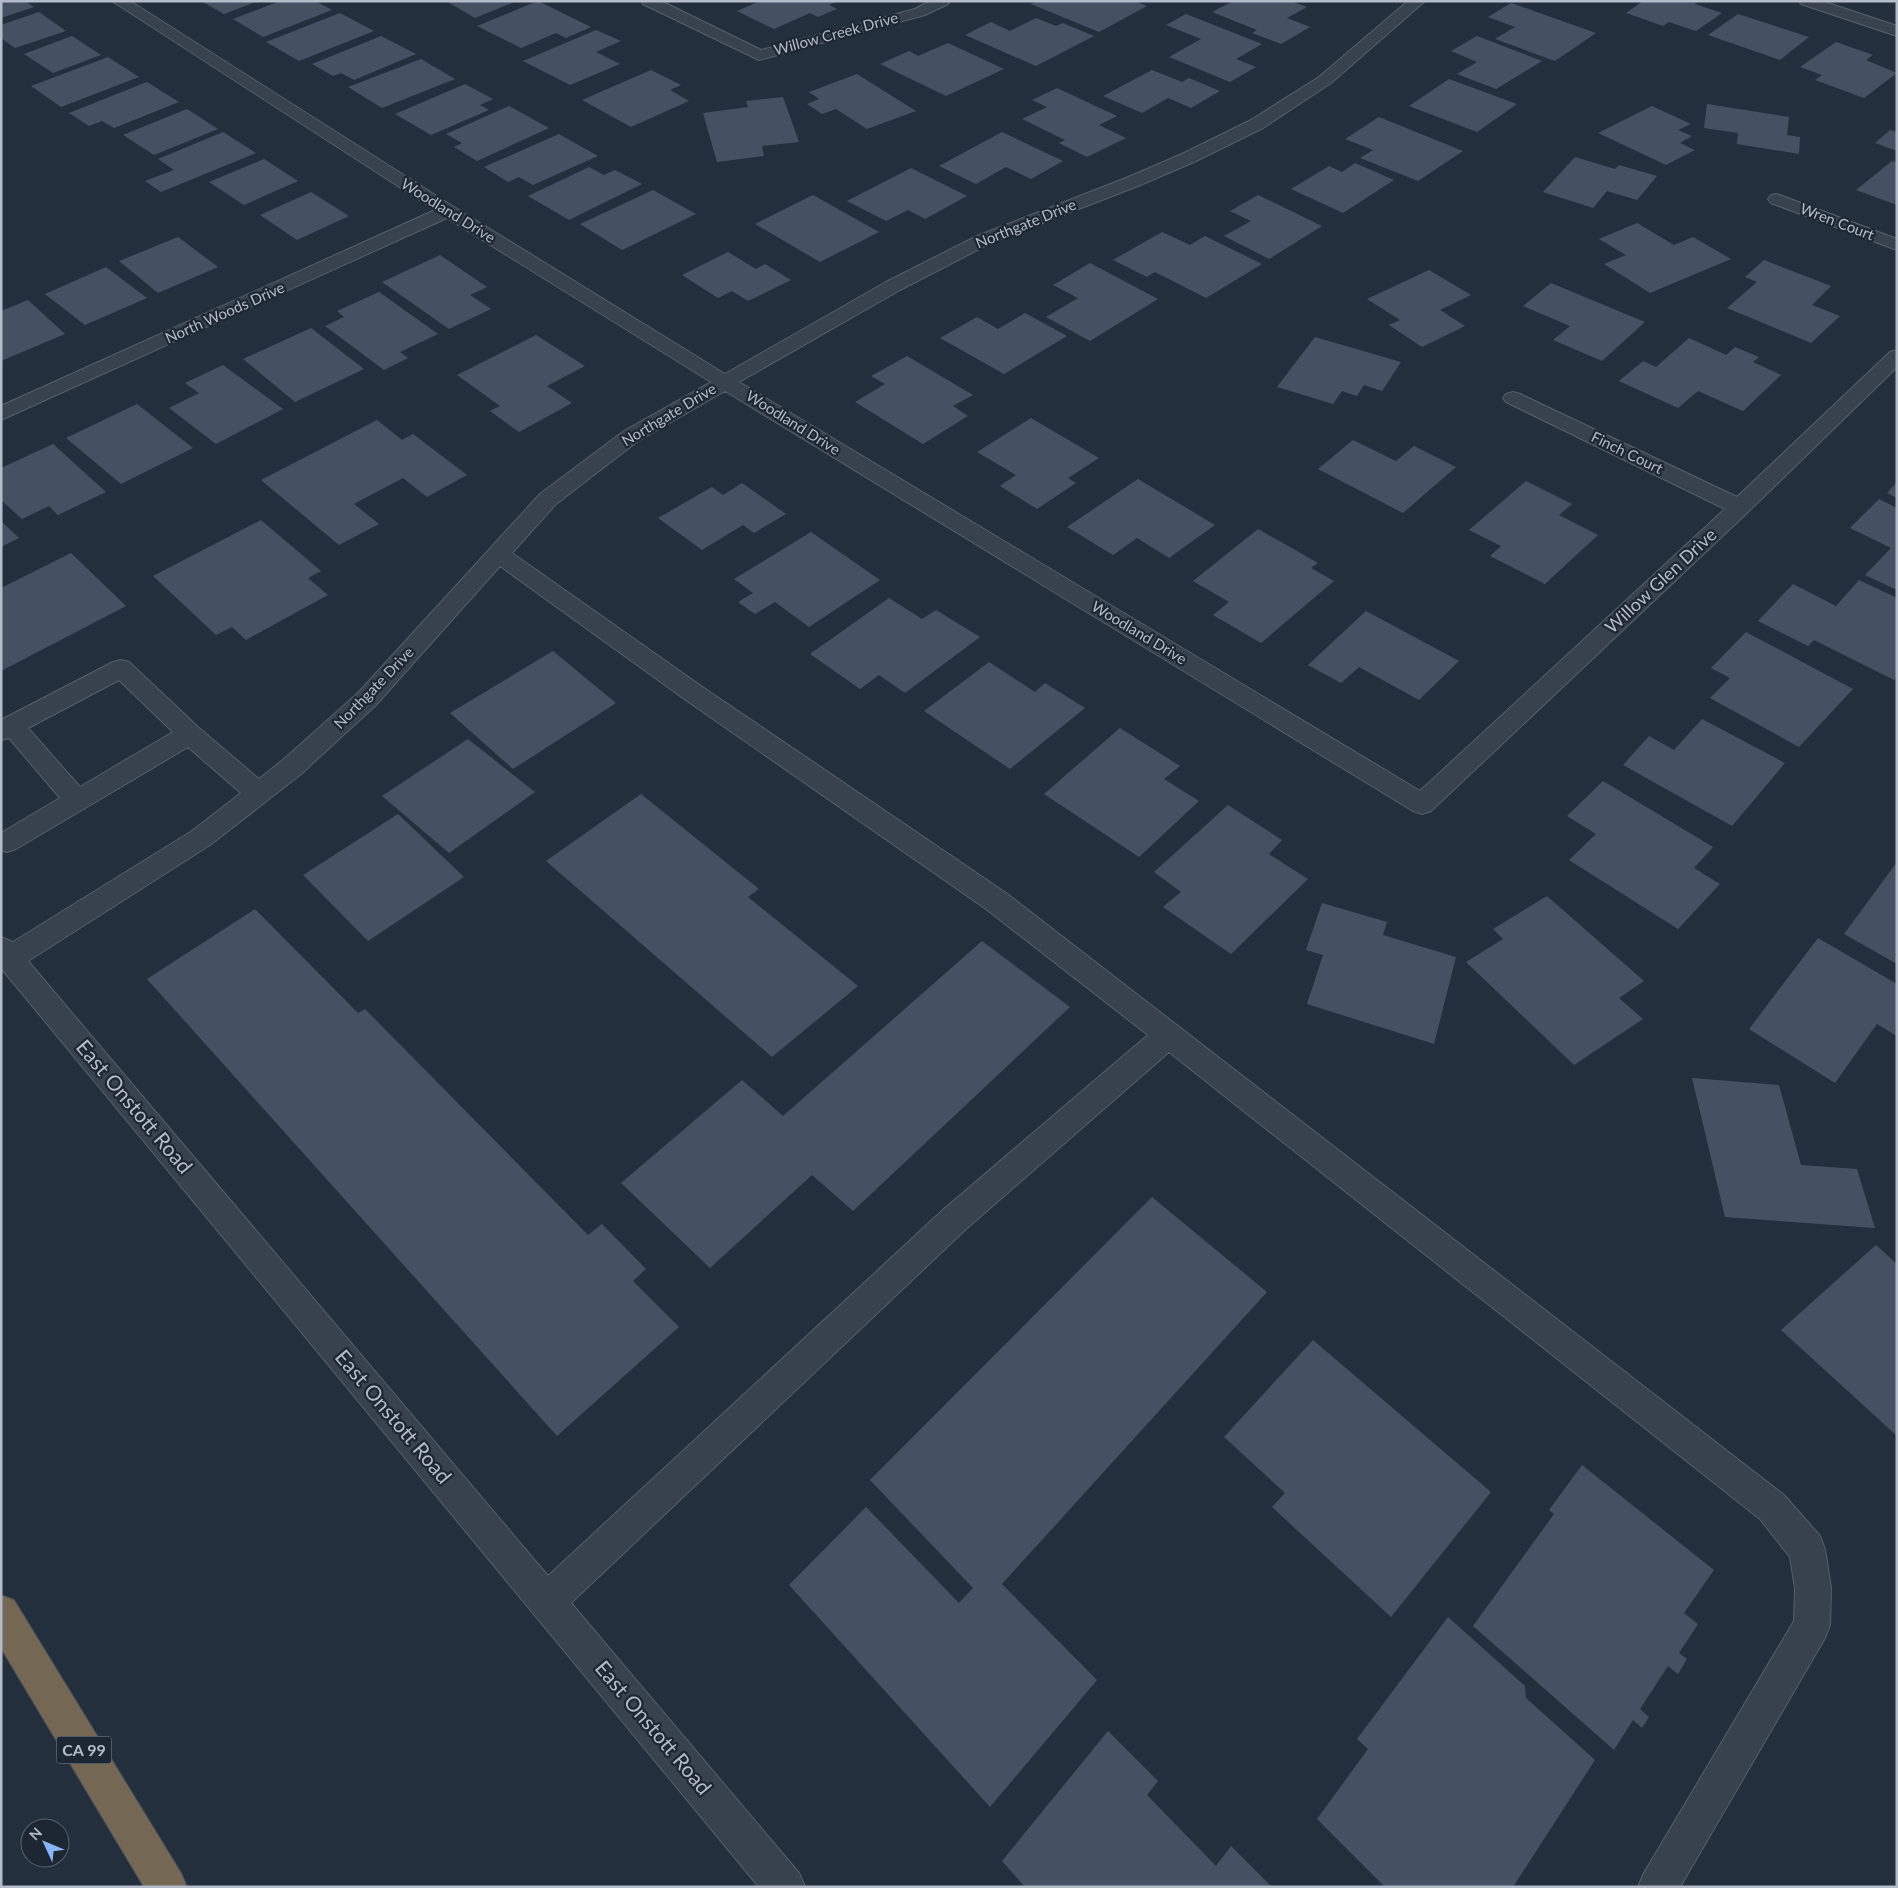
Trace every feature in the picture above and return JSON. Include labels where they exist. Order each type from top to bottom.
[{"type":"highway","name":"CA 99","points":[[1,1613],[167,1887]]},
{"type":"street","name":"Woodland Drive","points":[[119,1],[448,211],[1422,804]]},
{"type":"street","name":"Willow Creek Drive","points":[[648,1],[759,55],[920,12],[943,1]]},
{"type":"street","name":"Northgate Drive","points":[[6,953],[201,838],[292,767],[367,699],[548,499],[631,436],[893,286],[983,240],[1188,158],[1257,124],[1325,80],[1418,1]]},
{"type":"street","points":[[1806,1],[1897,31]]},
{"type":"street","name":"Wren Court","points":[[1777,199],[1897,244]]},
{"type":"street","name":"North Woods Drive","points":[[1,414],[448,211]]},
{"type":"street","name":"Willow Glen Drive","points":[[1422,804],[1740,507],[1897,356]]},
{"type":"street","name":"Finch Court","points":[[1513,398],[1740,507]]},
{"type":"street","points":[[498,554],[692,692],[996,901],[1772,1507],[1807,1549],[1812,1588],[1812,1625],[1658,1887]]},
{"type":"street","points":[[77,801],[7,728],[121,668],[190,734],[258,793]]},
{"type":"street","points":[[7,842],[190,734]]},
{"type":"street","name":"East Onstott Road","points":[[6,953],[785,1887]]},
{"type":"street","points":[[547,1601],[956,1219],[1169,1035]]},
{"type":"building","points":[[1,1],[25,1],[34,7],[1,18]]},
{"type":"building","points":[[201,1],[258,1],[224,14]]},
{"type":"building","points":[[280,1],[315,1],[332,10],[263,37],[233,19]]},
{"type":"building","points":[[446,1],[517,1],[475,18]]},
{"type":"building","points":[[538,1],[591,27],[566,38],[556,33],[521,48],[477,26]]},
{"type":"building","points":[[760,1],[838,1],[829,5],[837,9],[818,17],[810,13],[774,29],[737,11]]},
{"type":"building","points":[[1036,1],[1135,1],[1147,6],[1099,32],[1031,4]]},
{"type":"building","points":[[1233,1],[1291,1],[1307,7],[1287,18],[1310,27],[1281,44],[1252,33],[1257,30],[1212,12]]},
{"type":"building","points":[[1643,1],[1698,1],[1695,4],[1722,13],[1696,31],[1669,22],[1663,26],[1626,13]]},
{"type":"building","points":[[1511,3],[1596,33],[1555,61],[1495,39],[1515,27],[1488,17]]},
{"type":"building","points":[[39,12],[66,31],[15,48],[1,38],[1,25]]},
{"type":"building","points":[[340,13],[374,31],[299,61],[266,42]]},
{"type":"building","points":[[1186,14],[1262,44],[1236,59],[1256,67],[1230,82],[1169,57],[1201,39],[1166,25]]},
{"type":"building","points":[[1738,14],[1809,37],[1780,60],[1708,35]]},
{"type":"building","points":[[1036,18],[1056,26],[1063,23],[1094,36],[1036,66],[965,35],[991,22],[1010,31]]},
{"type":"building","points":[[596,30],[621,41],[596,52],[620,64],[570,85],[523,61]]},
{"type":"building","points":[[72,36],[101,55],[53,73],[24,54]]},
{"type":"building","points":[[381,36],[416,54],[354,80],[341,73],[333,76],[312,64]]},
{"type":"building","points":[[1477,36],[1542,61],[1496,89],[1457,74],[1477,62],[1451,51]]},
{"type":"building","points":[[1836,42],[1873,55],[1866,60],[1897,73],[1864,98],[1815,80],[1822,75],[1800,67]]},
{"type":"building","points":[[948,43],[1004,69],[946,96],[880,64],[909,51],[918,56]]},
{"type":"building","points":[[108,57],[139,77],[61,107],[31,86]]},
{"type":"building","points":[[421,59],[455,79],[382,108],[348,87]]},
{"type":"building","points":[[651,70],[681,85],[670,90],[689,101],[631,127],[582,100]]},
{"type":"building","points":[[1152,70],[1182,82],[1189,78],[1220,91],[1191,108],[1168,98],[1142,113],[1103,96]]},
{"type":"building","points":[[857,74],[916,111],[867,129],[836,109],[822,114],[807,104],[819,99],[809,92]]},
{"type":"building","points":[[1449,79],[1517,104],[1477,132],[1409,106]]},
{"type":"building","points":[[147,82],[179,102],[114,128],[102,121],[89,126],[69,113]]},
{"type":"building","points":[[465,84],[493,99],[480,105],[489,110],[431,135],[395,114]]},
{"type":"building","points":[[1057,88],[1117,116],[1099,125],[1126,138],[1087,157],[1059,143],[1065,140],[1022,119],[1047,107],[1032,100]]},
{"type":"building","points":[[783,97],[799,142],[762,146],[764,156],[717,162],[703,113],[748,107],[746,101]]},
{"type":"building","points":[[1707,104],[1789,117],[1787,135],[1800,137],[1799,154],[1737,144],[1738,133],[1704,128]]},
{"type":"building","points":[[509,106],[549,128],[477,161],[454,147],[462,143],[446,134]]},
{"type":"building","points":[[1652,106],[1691,124],[1678,130],[1692,136],[1680,143],[1695,150],[1666,165],[1598,133]]},
{"type":"building","points":[[187,109],[218,129],[154,155],[123,135]]},
{"type":"building","points":[[1379,117],[1463,151],[1418,181],[1360,158],[1373,150],[1345,139]]},
{"type":"building","points":[[1890,130],[1897,132],[1897,151],[1875,143]]},
{"type":"building","points":[[223,132],[256,153],[161,192],[145,181],[174,170],[158,159]]},
{"type":"building","points":[[1002,132],[1063,161],[1031,179],[1006,167],[976,184],[939,166]]},
{"type":"building","points":[[559,134],[598,156],[533,185],[519,177],[508,182],[484,167]]},
{"type":"building","points":[[1575,157],[1615,169],[1619,165],[1657,176],[1637,200],[1607,191],[1593,208],[1543,192]]},
{"type":"building","points":[[264,159],[298,181],[244,205],[209,182]]},
{"type":"building","points":[[1892,161],[1897,162],[1897,205],[1856,190]]},
{"type":"building","points":[[1355,163],[1394,180],[1343,213],[1291,189],[1329,166],[1342,172]]},
{"type":"building","points":[[589,167],[604,175],[615,170],[642,184],[569,220],[528,196]]},
{"type":"building","points":[[911,168],[967,196],[925,219],[908,210],[886,221],[847,201]]},
{"type":"building","points":[[653,190],[696,214],[622,250],[580,224]]},
{"type":"building","points":[[311,192],[349,216],[297,240],[260,215]]},
{"type":"building","points":[[813,195],[879,232],[820,262],[755,224]]},
{"type":"building","points":[[1258,195],[1322,226],[1269,259],[1224,236],[1251,221],[1230,211]]},
{"type":"building","points":[[1637,223],[1674,245],[1693,237],[1731,259],[1650,293],[1604,264],[1626,255],[1599,239]]},
{"type":"building","points":[[1162,232],[1190,245],[1205,236],[1262,264],[1206,298],[1155,272],[1147,277],[1113,260]]},
{"type":"building","points":[[178,237],[218,267],[158,293],[119,261]]},
{"type":"building","points":[[728,252],[756,269],[765,264],[791,280],[748,301],[732,291],[718,298],[682,275]]},
{"type":"building","points":[[440,255],[487,287],[470,295],[491,309],[449,329],[382,282]]},
{"type":"building","points":[[1764,260],[1831,286],[1812,305],[1840,316],[1811,343],[1727,308],[1757,282],[1745,277]]},
{"type":"building","points":[[1090,263],[1158,299],[1090,341],[1046,317],[1078,298],[1053,285]]},
{"type":"building","points":[[106,267],[147,298],[85,325],[45,294]]},
{"type":"building","points":[[1429,270],[1471,295],[1440,310],[1465,326],[1422,347],[1389,325],[1400,320],[1367,299]]},
{"type":"building","points":[[1551,283],[1645,322],[1602,361],[1553,340],[1570,326],[1523,306]]},
{"type":"building","points":[[379,292],[438,334],[400,352],[408,358],[384,370],[325,326],[344,317],[337,311]]},
{"type":"building","points":[[28,300],[65,334],[1,361],[1,311]]},
{"type":"building","points":[[1025,313],[1067,336],[1004,374],[940,338],[977,317],[998,329]]},
{"type":"building","points":[[311,328],[364,369],[295,402],[243,359]]},
{"type":"building","points":[[536,335],[585,366],[547,386],[572,403],[519,432],[490,411],[500,406],[457,375]]},
{"type":"building","points":[[1315,337],[1401,362],[1382,391],[1364,385],[1357,396],[1342,391],[1333,404],[1277,387]]},
{"type":"building","points":[[1689,338],[1726,355],[1735,347],[1759,357],[1753,362],[1781,375],[1743,411],[1698,391],[1678,408],[1619,381],[1643,361],[1656,367]]},
{"type":"building","points":[[907,356],[973,395],[953,406],[968,416],[923,444],[855,402],[885,384],[871,376]]},
{"type":"building","points":[[223,365],[283,409],[216,444],[169,408],[199,393],[185,383]]},
{"type":"building","points":[[137,404],[193,448],[121,484],[66,438]]},
{"type":"building","points":[[1031,418],[1099,458],[1068,478],[1076,483],[1037,509],[1000,486],[1016,475],[977,452]]},
{"type":"building","points":[[377,420],[402,440],[413,434],[467,475],[427,497],[403,478],[354,504],[379,524],[339,545],[261,480]]},
{"type":"building","points":[[1353,440],[1396,461],[1414,446],[1456,467],[1403,513],[1318,469]]},
{"type":"building","points":[[53,444],[106,492],[58,515],[49,506],[22,519],[1,500],[1,468]]},
{"type":"building","points":[[1138,479],[1215,525],[1169,558],[1137,538],[1113,555],[1067,527]]},
{"type":"building","points":[[1526,481],[1572,504],[1559,515],[1598,535],[1545,584],[1490,556],[1501,546],[1469,530]]},
{"type":"building","points":[[1897,482],[1897,498],[1887,493]]},
{"type":"building","points":[[742,483],[786,514],[754,533],[743,525],[702,550],[658,518],[712,487],[723,495]]},
{"type":"building","points":[[1879,499],[1897,508],[1897,590],[1865,575],[1891,548],[1850,528]]},
{"type":"building","points":[[261,520],[321,571],[308,578],[328,595],[246,640],[232,627],[216,635],[153,576]]},
{"type":"building","points":[[1,521],[19,538],[1,547]]},
{"type":"building","points":[[1258,529],[1318,563],[1311,568],[1334,581],[1261,643],[1213,615],[1229,602],[1193,581]]},
{"type":"building","points":[[811,532],[880,580],[809,627],[775,602],[755,614],[738,602],[753,593],[734,579]]},
{"type":"building","points":[[71,553],[126,606],[1,671],[1,588]]},
{"type":"building","points":[[1859,580],[1897,598],[1897,677],[1894,680],[1814,640],[1808,646],[1758,621],[1793,584],[1836,606]]},
{"type":"building","points":[[889,598],[922,619],[936,610],[980,637],[905,693],[879,675],[860,689],[810,654]]},
{"type":"building","points":[[1366,611],[1459,661],[1419,700],[1359,667],[1341,683],[1308,665]]},
{"type":"building","points":[[1746,632],[1853,689],[1799,747],[1710,698],[1730,678],[1711,668]]},
{"type":"building","points":[[553,651],[616,703],[513,769],[450,713]]},
{"type":"building","points":[[989,662],[1035,692],[1045,683],[1085,708],[1010,769],[924,711]]},
{"type":"building","points":[[1702,719],[1785,763],[1732,826],[1623,765],[1649,736],[1674,750]]},
{"type":"building","points":[[1120,728],[1180,766],[1164,779],[1199,801],[1139,857],[1044,794]]},
{"type":"building","points":[[468,739],[535,792],[449,853],[382,796]]},
{"type":"building","points":[[1603,781],[1713,847],[1694,868],[1720,884],[1678,929],[1569,860],[1596,834],[1567,816]]},
{"type":"building","points":[[641,794],[759,889],[748,897],[858,986],[772,1057],[546,861]]},
{"type":"building","points":[[1228,805],[1282,840],[1269,854],[1308,879],[1231,954],[1163,907],[1181,892],[1154,872]]},
{"type":"building","points":[[398,814],[464,877],[368,941],[303,875]]},
{"type":"building","points":[[1897,862],[1897,964],[1844,934]]},
{"type":"building","points":[[1547,896],[1644,981],[1619,998],[1643,1019],[1574,1065],[1466,962],[1503,939],[1493,929]]},
{"type":"building","points":[[1322,903],[1387,922],[1383,935],[1456,957],[1434,1044],[1307,1004],[1323,955],[1306,950]]},
{"type":"building","points":[[255,909],[358,1013],[365,1009],[588,1235],[602,1224],[646,1269],[633,1281],[679,1327],[557,1436],[147,979]]},
{"type":"building","points":[[1818,938],[1897,984],[1897,1036],[1877,1024],[1835,1083],[1749,1029]]},
{"type":"building","points":[[982,941],[1070,1007],[853,1211],[812,1175],[710,1268],[621,1183],[742,1080],[783,1116]]},
{"type":"building","points":[[1692,1078],[1779,1085],[1801,1165],[1857,1169],[1875,1228],[1725,1217]]},
{"type":"building","points":[[1152,1197],[1267,1292],[1002,1584],[1097,1680],[990,1807],[789,1585],[866,1507],[959,1603],[973,1588],[870,1480]]},
{"type":"building","points":[[1876,1245],[1897,1264],[1897,1436],[1781,1330]]},
{"type":"building","points":[[1313,1340],[1491,1492],[1391,1617],[1272,1507],[1285,1493],[1224,1437]]},
{"type":"building","points":[[1582,1465],[1714,1570],[1684,1613],[1698,1624],[1679,1653],[1687,1659],[1678,1674],[1668,1666],[1640,1709],[1649,1717],[1642,1728],[1633,1720],[1614,1750],[1473,1626],[1554,1514],[1549,1510]]},
{"type":"building","points":[[1448,1617],[1525,1686],[1526,1698],[1595,1760],[1513,1887],[1385,1887],[1317,1819],[1368,1749],[1357,1739]]},
{"type":"building","points":[[1108,1731],[1158,1781],[1147,1795],[1216,1866],[1231,1846],[1272,1887],[1025,1887],[1002,1861]]}]
